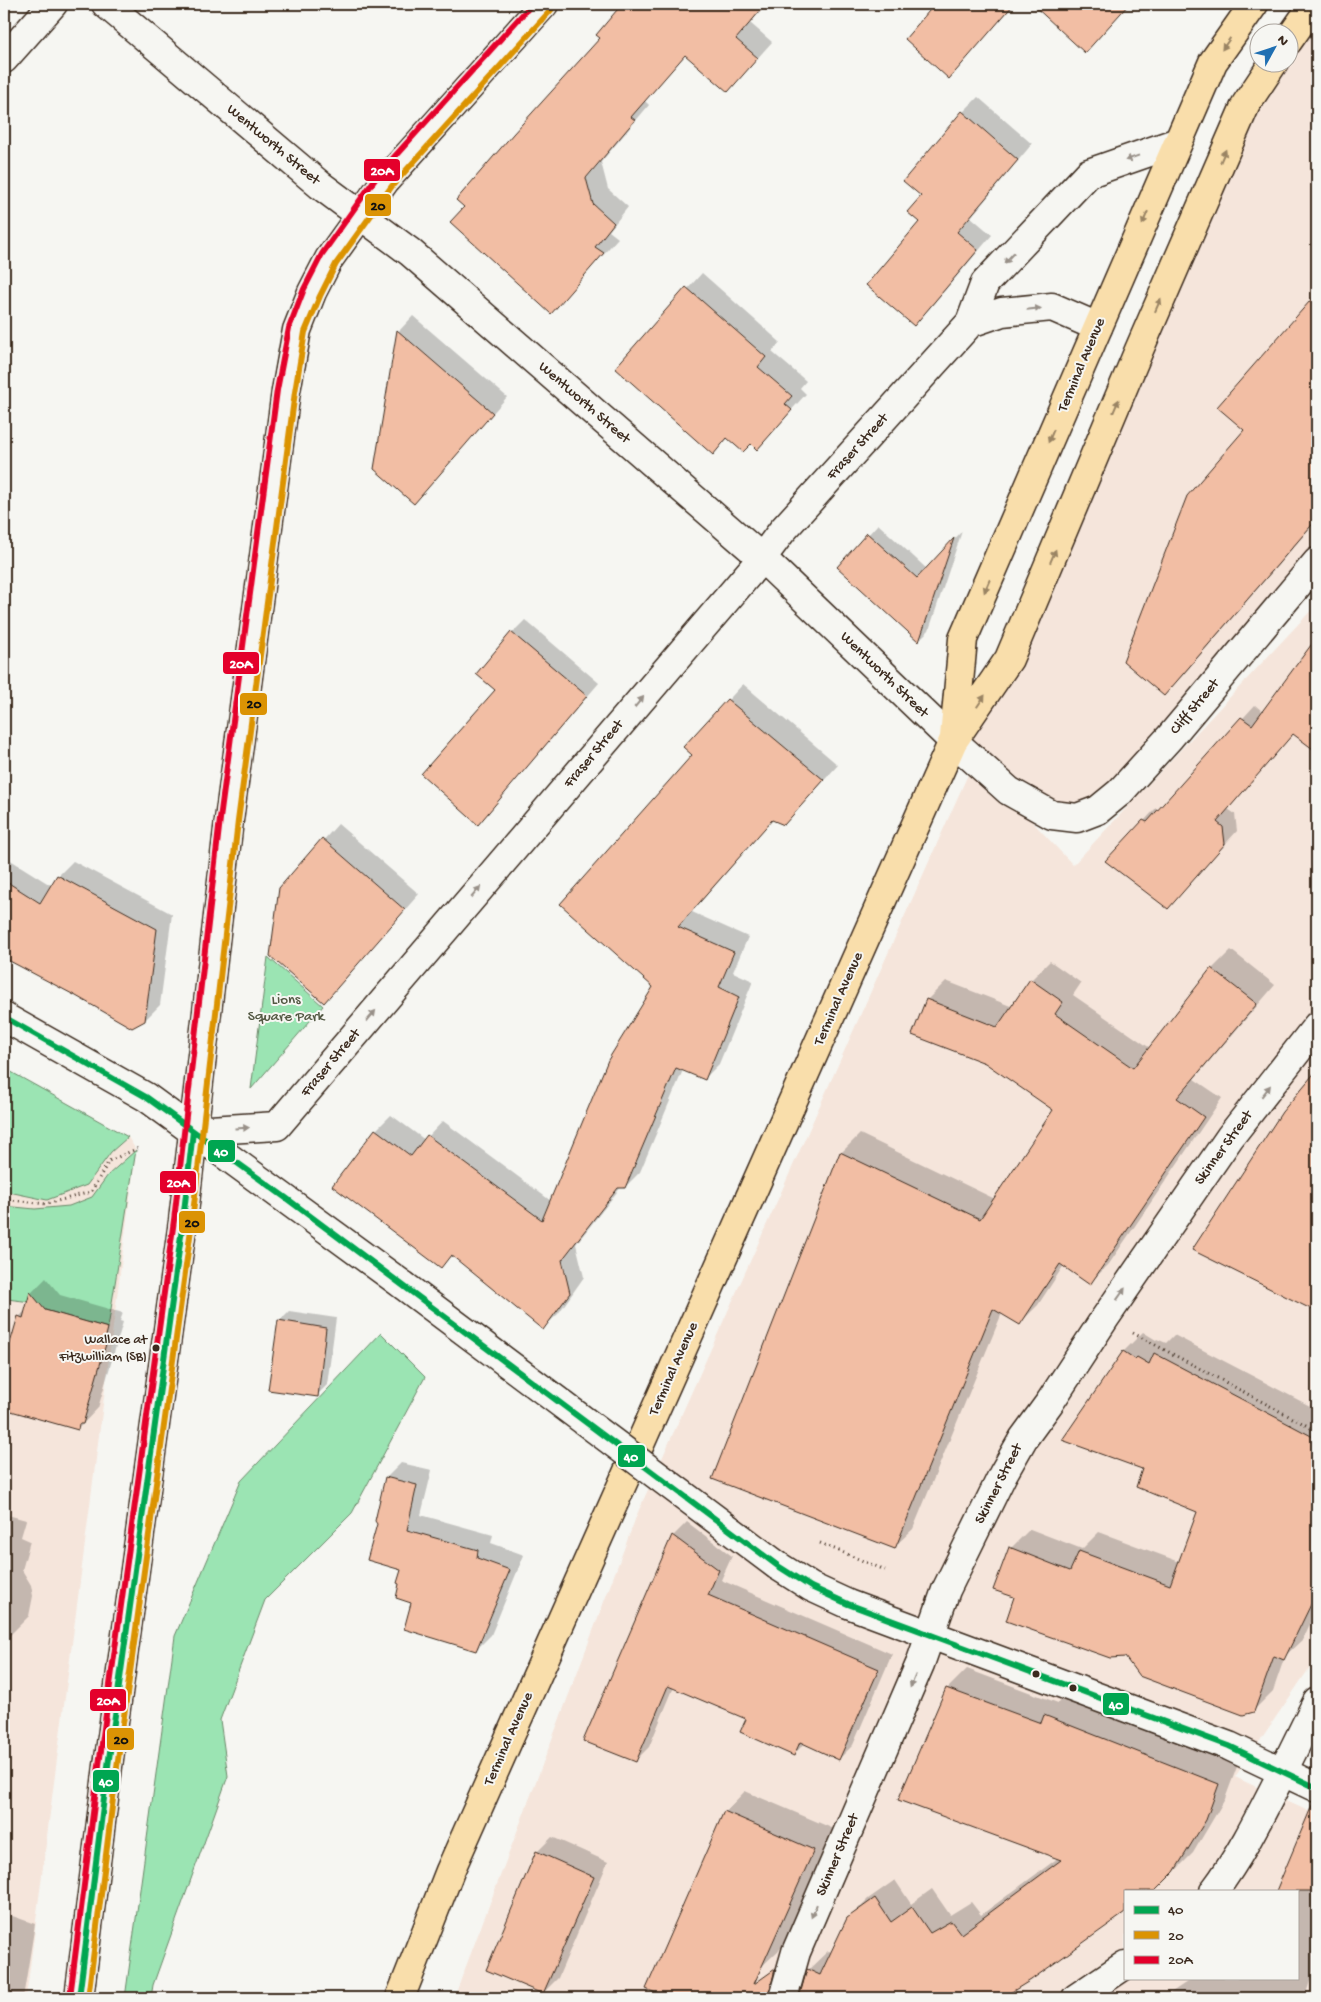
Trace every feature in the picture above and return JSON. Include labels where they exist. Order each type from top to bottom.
[{"type":"highway","name":"Terminal Avenue","points":[[953,741],[964,639],[1213,62],[1254,4]]},
{"type":"highway","points":[[1298,27],[1314,4]]},
{"type":"highway","name":"Terminal Avenue","points":[[400,1998],[450,1871],[953,741],[1009,659],[1139,350],[1246,104],[1267,72]]},
{"type":"street","points":[[4,59],[53,4]]},
{"type":"street","name":"Wentworth Street","points":[[106,4],[320,185],[410,252],[762,558],[953,741],[1009,791],[1052,815]]},
{"type":"street","points":[[79,1998],[109,1757],[183,1222],[228,820],[290,361],[297,330],[312,292],[329,259],[385,181],[544,4]]},
{"type":"street","name":"Fraser Street","points":[[193,1130],[277,1126],[762,558],[782,531],[970,323],[985,284],[1090,174],[1178,142]]},
{"type":"street","name":"Fraser Street","points":[[970,323],[1002,312],[1052,307],[1098,327]]},
{"type":"street","name":"Cliff Street","points":[[1052,815],[1078,818],[1098,810],[1120,792],[1170,737],[1317,562]]},
{"type":"street","points":[[4,1017],[146,1097],[193,1130],[778,1566],[811,1587],[848,1604],[930,1636],[1229,1746],[1317,1788]]},
{"type":"street","name":"Skinner Street","points":[[783,1998],[796,1952],[930,1636],[946,1590],[1003,1474],[1023,1438],[1050,1402],[1099,1326],[1230,1137],[1317,1026]]},
{"type":"street","points":[[1215,1890],[1246,1841],[1317,1702]]},
{"type":"street","points":[[1076,1998],[1124,1966]]},
{"type":"path","points":[[4,1199],[46,1204],[91,1192],[109,1161],[141,1147]]},
{"type":"path","points":[[1099,1326],[1317,1432]]},
{"type":"path","points":[[820,1543],[885,1570]]},
{"type":"shaded area","points":[[1317,4],[1317,562],[1077,818],[980,766],[1073,865],[1317,604],[1317,1657],[1235,1777],[1317,1815],[1317,1998],[454,1998],[638,1512],[974,761],[953,741],[1009,659],[1270,72],[1298,72],[1298,29]]},
{"type":"shaded area","points":[[4,1068],[128,1137],[136,1150],[26,1998],[4,1998]]},
{"type":"green space","name":"Lions Square Park","points":[[268,957],[323,1006],[251,1089]]},
{"type":"green space","points":[[4,1068],[128,1137],[111,1152],[87,1185],[47,1200],[4,1191]]},
{"type":"green space","points":[[136,1150],[108,1328],[45,1310],[32,1302],[4,1298],[4,1206],[35,1209],[69,1206],[92,1197],[108,1175]]},
{"type":"green space","points":[[381,1333],[425,1377],[352,1513],[265,1600],[220,1720],[228,1776],[153,1985],[151,1998],[125,1998],[175,1636],[241,1481]]},
{"type":"building","points":[[622,4],[766,4],[736,39],[758,58],[728,92],[685,55],[631,117],[635,120],[586,178],[593,204],[614,223],[595,247],[604,253],[551,314],[450,222],[464,207],[456,200],[600,38],[596,35]]},
{"type":"building","points":[[935,4],[1014,4],[949,79],[905,39]]},
{"type":"building","points":[[1032,4],[1129,4],[1085,53]]},
{"type":"building","points":[[962,111],[1018,160],[957,232],[978,250],[914,326],[866,285],[919,222],[907,212],[921,196],[903,181]]},
{"type":"building","points":[[686,287],[766,357],[758,367],[792,396],[785,404],[792,410],[757,450],[751,444],[743,452],[727,438],[713,455],[615,368]]},
{"type":"building","points":[[1317,293],[1317,519],[1164,696],[1123,661],[1187,496],[1244,430],[1217,407]]},
{"type":"building","points":[[397,330],[493,413],[414,504],[374,469]]},
{"type":"building","points":[[867,533],[917,578],[954,538],[919,642],[837,567]]},
{"type":"building","points":[[511,632],[587,696],[478,825],[421,774],[495,690],[476,674]]},
{"type":"building","points":[[1317,637],[1317,752],[1293,734],[1217,822],[1223,827],[1225,844],[1168,909],[1105,861],[1143,820],[1147,822],[1241,717],[1252,725]]},
{"type":"building","points":[[727,699],[824,780],[784,825],[772,820],[678,927],[734,952],[719,987],[739,997],[705,1080],[676,1068],[625,1188],[618,1188],[562,1260],[570,1293],[543,1330],[451,1255],[441,1268],[332,1186],[375,1129],[411,1156],[427,1135],[542,1220],[608,1060],[653,987],[560,904],[692,755],[683,747]]},
{"type":"building","points":[[322,838],[405,910],[324,1003],[270,956],[279,888]]},
{"type":"building","points":[[57,875],[157,929],[145,1021],[132,1028],[4,958],[4,880],[40,903]]},
{"type":"building","points":[[1211,968],[1257,1004],[1177,1098],[1204,1117],[1090,1285],[1060,1264],[1020,1325],[993,1309],[895,1549],[712,1479],[840,1152],[980,1219],[1053,1110],[985,1063],[912,1035],[926,999],[997,1027],[1030,979],[1063,1002],[1055,1014],[1133,1068]]},
{"type":"building","points":[[1317,1070],[1317,1312],[1192,1250],[1282,1112]]},
{"type":"building","points":[[30,1292],[45,1310],[108,1328],[106,1336],[108,1337],[83,1424],[79,1424],[78,1430],[4,1409],[4,1364],[18,1316],[23,1318]]},
{"type":"building","points":[[278,1320],[326,1328],[318,1397],[268,1390]]},
{"type":"building","points":[[1123,1351],[1135,1359],[1137,1357],[1149,1364],[1154,1353],[1317,1439],[1317,1592],[1284,1660],[1274,1656],[1254,1712],[1243,1715],[1139,1676],[1125,1657],[1110,1658],[1006,1621],[1014,1597],[993,1590],[1009,1547],[1070,1571],[1079,1551],[1170,1585],[1197,1512],[1136,1487],[1142,1469],[1062,1440]]},
{"type":"building","points":[[385,1477],[417,1485],[407,1530],[478,1550],[477,1558],[510,1570],[476,1651],[404,1629],[411,1603],[396,1598],[399,1584],[397,1583],[401,1570],[367,1560],[377,1524],[375,1521]]},
{"type":"building","points":[[672,1535],[719,1570],[708,1595],[879,1669],[839,1760],[800,1742],[794,1756],[740,1732],[746,1719],[668,1686],[636,1762],[583,1741]]},
{"type":"building","points":[[946,1688],[1041,1723],[1044,1715],[1219,1784],[1206,1820],[1174,1872],[1156,1890],[1124,1890],[1124,1914],[1031,1980],[1002,1998],[799,1998],[807,1969],[820,1975],[847,1918],[875,1898],[891,1922],[912,1907],[930,1933],[951,1921],[961,1934],[1061,1860],[898,1800]]},
{"type":"building","points":[[1313,1803],[1317,1803],[1317,1891],[1276,1890]]},
{"type":"building","points":[[724,1811],[814,1850],[754,1984],[775,1969],[768,1998],[667,1998],[646,1989]]},
{"type":"building","points":[[536,1851],[594,1877],[543,1994],[486,1970]]},
{"type":"transit line","name":"20A","points":[[70,1997],[99,1765],[174,1220],[220,819],[277,390],[289,328],[304,289],[322,254],[378,175],[532,4]]},
{"type":"transit line","name":"20","points":[[88,1998],[117,1767],[192,1222],[238,821],[295,392],[305,332],[336,264],[392,186],[551,10]]},
{"type":"transit line","name":"40","points":[[4,1017],[146,1097],[286,1198],[778,1566],[811,1587],[848,1604],[1229,1746],[1317,1788]]},
{"type":"transit line","name":"40","points":[[79,1998],[108,1766],[183,1221],[193,1131]]},
{"type":"place","name":"Wallace at Fitzwilliam (SB)","points":[[156,1348]]}]
